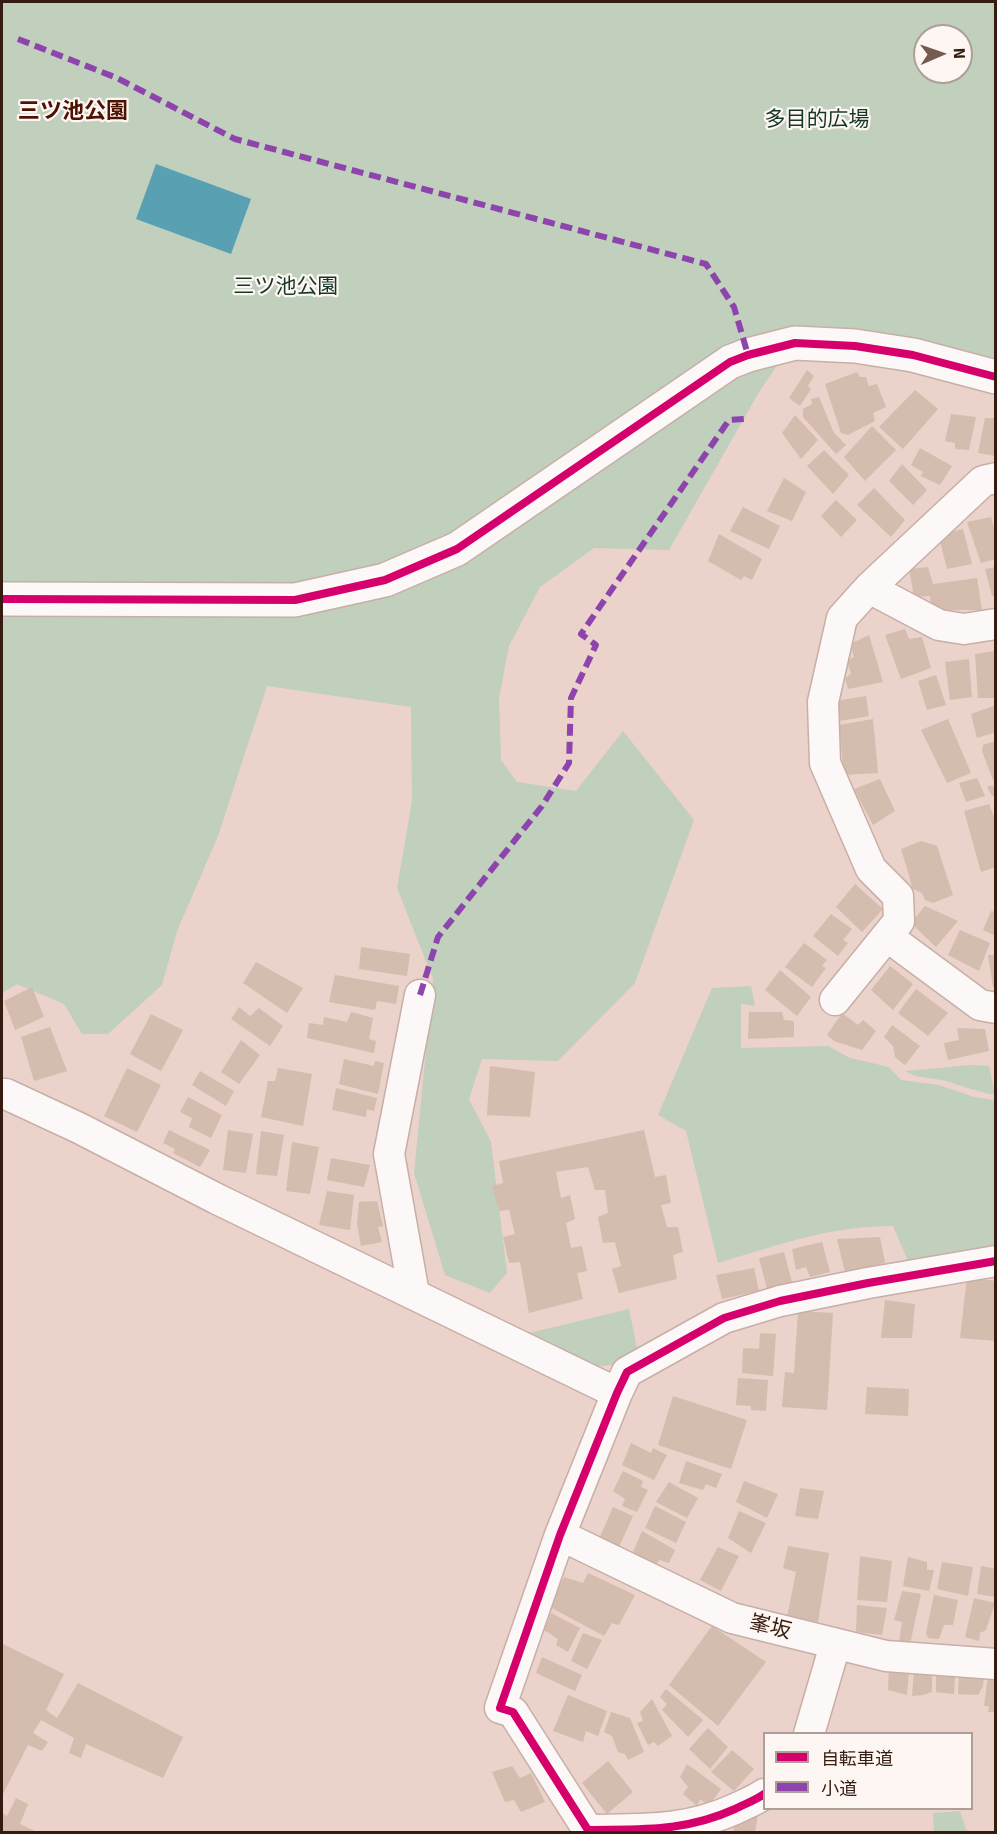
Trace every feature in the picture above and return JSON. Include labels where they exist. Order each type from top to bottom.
[{"type":"street","points":[[2,599],[295,600],[385,580],[457,549],[730,362],[795,343],[855,346],[913,355],[996,377]]},
{"type":"street","points":[[835,1000],[899,921],[898,896],[871,869],[825,763],[823,702],[842,618],[869,588],[983,481],[996,478]]},
{"type":"street","points":[[869,588],[939,625],[964,629],[996,624]]},
{"type":"street","points":[[888,937],[980,1005],[996,1008]]},
{"type":"street","points":[[414,1294],[389,1154],[420,995]]},
{"type":"street","points":[[2,1094],[79,1128],[217,1198],[617,1393]]},
{"type":"street","points":[[763,1795],[696,1824],[663,1829],[588,1830],[513,1712],[501,1708],[560,1535],[617,1393],[627,1372],[724,1318],[780,1301],[996,1261]]},
{"type":"street","name":"峯坂","points":[[560,1535],[732,1618],[885,1656],[996,1664]]},
{"type":"street","points":[[810,1732],[835,1645]]},
{"type":"green space","name":"三ツ池公園","points":[[2,2],[995,2],[995,362],[798,335],[759,392],[669,550],[594,548],[540,587],[509,646],[499,698],[501,760],[517,782],[576,791],[623,731],[694,820],[635,983],[558,1061],[482,1059],[469,1099],[491,1142],[507,1273],[490,1293],[445,1275],[414,1173],[433,979],[397,888],[412,801],[411,707],[267,686],[218,836],[177,931],[162,985],[108,1034],[82,1034],[64,1004],[17,984],[2,993]]},
{"type":"green space","points":[[751,986],[755,1006],[741,1004],[741,1048],[828,1046],[850,1058],[889,1067],[901,1080],[939,1085],[974,1097],[995,1100],[995,1249],[908,1261],[893,1226],[870,1227],[825,1233],[718,1263],[686,1131],[658,1115],[712,988]]},
{"type":"green space","points":[[971,1065],[989,1066],[995,1095],[905,1071]]},
{"type":"green space","points":[[629,1309],[637,1348],[612,1365],[590,1367],[525,1334]]},
{"type":"green space","points":[[960,1811],[966,1829],[970,1832],[934,1832],[933,1813]]},
{"type":"water","points":[[156,164],[251,199],[231,254],[136,219]]},
{"type":"building","points":[[807,370],[814,376],[808,386],[811,389],[800,406],[789,398]]},
{"type":"building","points":[[857,372],[860,377],[866,377],[869,386],[877,384],[886,407],[873,413],[875,421],[848,435],[841,433],[825,384]]},
{"type":"building","points":[[915,390],[938,409],[903,449],[879,427]]},
{"type":"building","points":[[819,397],[834,433],[846,445],[836,454],[803,417],[803,409],[812,404],[811,399]]},
{"type":"building","points":[[951,414],[976,417],[969,450],[955,449],[955,443],[945,441]]},
{"type":"building","points":[[795,415],[818,440],[801,459],[782,433]]},
{"type":"building","points":[[985,418],[996,418],[996,456],[978,453]]},
{"type":"building","points":[[872,426],[896,450],[865,481],[844,457]]},
{"type":"building","points":[[920,448],[952,466],[940,485],[921,476],[923,472],[911,465]]},
{"type":"building","points":[[824,450],[849,475],[833,494],[807,466]]},
{"type":"building","points":[[902,464],[927,490],[913,505],[889,481]]},
{"type":"building","points":[[784,478],[806,492],[792,521],[767,511]]},
{"type":"building","points":[[874,488],[905,520],[891,537],[857,505]]},
{"type":"building","points":[[836,500],[857,520],[841,537],[821,516]]},
{"type":"building","points":[[743,507],[780,526],[769,549],[730,531]]},
{"type":"building","points":[[991,517],[996,535],[996,559],[981,563],[967,522]]},
{"type":"building","points":[[963,529],[972,564],[947,569],[940,541],[954,531]]},
{"type":"building","points":[[719,534],[762,559],[752,580],[744,576],[741,580],[708,561]]},
{"type":"building","points":[[928,567],[933,584],[977,578],[982,610],[932,610],[930,596],[914,597],[909,569]]},
{"type":"building","points":[[996,567],[996,595],[992,596],[985,569]]},
{"type":"building","points":[[905,629],[909,639],[922,637],[931,668],[901,679],[885,635]]},
{"type":"building","points":[[869,635],[883,682],[848,689],[845,678],[851,674],[847,661],[854,657],[850,644]]},
{"type":"building","points":[[995,651],[995,698],[978,698],[975,654]]},
{"type":"building","points":[[969,659],[972,697],[950,700],[945,662]]},
{"type":"building","points":[[936,675],[946,705],[927,710],[918,681]]},
{"type":"building","points":[[866,696],[869,716],[839,721],[835,701]]},
{"type":"building","points":[[996,705],[996,732],[977,738],[971,714]]},
{"type":"building","points":[[873,719],[878,773],[844,775],[839,725]]},
{"type":"building","points":[[948,719],[971,773],[947,783],[921,730]]},
{"type":"building","points":[[996,741],[996,779],[993,780],[982,751],[983,745]]},
{"type":"building","points":[[977,778],[985,796],[966,802],[959,783]]},
{"type":"building","points":[[880,779],[895,811],[873,825],[854,789]]},
{"type":"building","points":[[993,785],[996,795],[992,796],[987,787]]},
{"type":"building","points":[[989,804],[996,822],[996,867],[981,872],[964,811]]},
{"type":"building","points":[[921,841],[937,846],[953,895],[933,903],[925,900],[922,893],[913,889],[901,849]]},
{"type":"building","points":[[855,884],[883,909],[862,932],[836,907]]},
{"type":"building","points":[[925,906],[958,921],[936,947],[911,923]]},
{"type":"building","points":[[991,911],[996,912],[996,936],[983,930]]},
{"type":"building","points":[[831,914],[852,929],[843,940],[848,943],[838,956],[813,936]]},
{"type":"building","points":[[960,930],[990,943],[979,971],[948,955]]},
{"type":"building","points":[[804,943],[827,960],[822,966],[826,968],[812,987],[785,967]]},
{"type":"building","points":[[361,947],[410,954],[407,976],[359,969]]},
{"type":"building","points":[[988,955],[996,955],[996,987],[993,987]]},
{"type":"building","points":[[256,962],[303,988],[287,1013],[243,983]]},
{"type":"building","points":[[890,966],[913,984],[893,1010],[871,990]]},
{"type":"building","points":[[780,970],[811,997],[797,1016],[765,990]]},
{"type":"building","points":[[335,975],[399,986],[396,1004],[377,1001],[375,1010],[329,1002]]},
{"type":"building","points":[[32,987],[44,1017],[15,1030],[4,1001]]},
{"type":"building","points":[[916,989],[948,1013],[928,1036],[898,1013]]},
{"type":"building","points":[[239,1007],[250,1016],[259,1008],[283,1026],[270,1046],[231,1019]]},
{"type":"building","points":[[351,1012],[373,1018],[369,1039],[376,1041],[374,1053],[307,1038],[309,1023],[323,1025],[324,1017],[347,1022]]},
{"type":"building","points":[[749,1012],[782,1012],[784,1020],[794,1021],[794,1037],[748,1039]]},
{"type":"building","points":[[842,1013],[858,1025],[863,1020],[876,1031],[862,1050],[834,1041],[827,1035]]},
{"type":"building","points":[[151,1014],[183,1030],[161,1071],[130,1054]]},
{"type":"building","points":[[892,1025],[920,1046],[905,1065],[895,1057],[893,1046],[884,1037]]},
{"type":"building","points":[[50,1027],[67,1071],[34,1081],[21,1037]]},
{"type":"building","points":[[957,1028],[985,1029],[989,1051],[948,1060],[944,1043],[959,1040]]},
{"type":"building","points":[[241,1040],[260,1055],[239,1084],[221,1072]]},
{"type":"building","points":[[344,1059],[374,1066],[375,1061],[384,1063],[378,1094],[339,1084]]},
{"type":"building","points":[[490,1066],[535,1072],[530,1117],[487,1115]]},
{"type":"building","points":[[127,1068],[161,1085],[137,1132],[104,1116]]},
{"type":"building","points":[[278,1068],[312,1074],[303,1126],[261,1117],[268,1081],[275,1081]]},
{"type":"building","points":[[200,1071],[234,1091],[226,1106],[192,1085]]},
{"type":"building","points":[[336,1088],[377,1098],[374,1111],[367,1109],[366,1117],[332,1110]]},
{"type":"building","points":[[188,1097],[222,1115],[211,1138],[189,1127],[192,1118],[180,1112]]},
{"type":"building","points":[[169,1130],[210,1150],[200,1167],[173,1153],[175,1149],[163,1143]]},
{"type":"building","points":[[228,1130],[253,1134],[246,1173],[223,1170]]},
{"type":"building","points":[[644,1130],[655,1177],[666,1175],[671,1203],[661,1205],[667,1227],[678,1227],[683,1252],[673,1255],[677,1279],[619,1293],[612,1269],[621,1266],[615,1242],[603,1243],[598,1217],[608,1213],[605,1190],[595,1190],[588,1167],[556,1172],[561,1198],[570,1195],[575,1219],[566,1223],[571,1248],[582,1246],[587,1271],[577,1273],[583,1299],[529,1313],[520,1262],[509,1263],[503,1237],[515,1234],[509,1210],[499,1211],[492,1186],[503,1183],[499,1161]]},
{"type":"building","points":[[261,1131],[284,1135],[277,1176],[256,1174]]},
{"type":"building","points":[[292,1142],[319,1147],[310,1194],[286,1191]]},
{"type":"building","points":[[331,1158],[370,1165],[364,1187],[327,1180]]},
{"type":"building","points":[[327,1191],[354,1195],[350,1230],[319,1225]]},
{"type":"building","points":[[377,1201],[383,1226],[378,1227],[382,1242],[361,1246],[357,1224],[359,1202]]},
{"type":"building","points":[[880,1237],[885,1263],[845,1272],[837,1239]]},
{"type":"building","points":[[822,1242],[830,1272],[810,1277],[806,1267],[796,1270],[792,1249]]},
{"type":"building","points":[[784,1252],[792,1282],[767,1289],[759,1258]]},
{"type":"building","points":[[754,1268],[759,1291],[722,1299],[716,1275]]},
{"type":"building","points":[[967,1277],[996,1281],[996,1341],[960,1338]]},
{"type":"building","points":[[885,1300],[915,1304],[912,1338],[881,1338]]},
{"type":"building","points":[[798,1311],[833,1313],[827,1410],[782,1407],[785,1372],[794,1373]]},
{"type":"building","points":[[760,1333],[776,1334],[773,1376],[742,1373],[743,1348],[759,1349]]},
{"type":"building","points":[[738,1378],[768,1380],[766,1411],[751,1410],[751,1406],[736,1405]]},
{"type":"building","points":[[867,1387],[909,1389],[908,1416],[865,1414]]},
{"type":"building","points":[[673,1396],[747,1420],[731,1469],[658,1445]]},
{"type":"building","points":[[631,1443],[651,1453],[653,1448],[667,1455],[654,1480],[622,1465]]},
{"type":"building","points":[[686,1461],[722,1474],[716,1488],[706,1484],[703,1490],[679,1483]]},
{"type":"building","points":[[623,1471],[643,1481],[641,1487],[648,1490],[637,1512],[622,1506],[625,1499],[613,1491]]},
{"type":"building","points":[[744,1481],[778,1494],[767,1518],[736,1502]]},
{"type":"building","points":[[669,1482],[698,1498],[687,1518],[656,1502]]},
{"type":"building","points":[[800,1488],[824,1491],[818,1519],[795,1516]]},
{"type":"building","points":[[655,1506],[686,1522],[676,1543],[645,1528]]},
{"type":"building","points":[[613,1507],[633,1516],[619,1547],[600,1537]]},
{"type":"building","points":[[739,1511],[766,1523],[751,1553],[728,1538]]},
{"type":"building","points":[[642,1531],[675,1550],[669,1563],[659,1560],[656,1566],[633,1552]]},
{"type":"building","points":[[788,1546],[829,1553],[818,1622],[787,1617],[796,1572],[783,1568]]},
{"type":"building","points":[[718,1547],[739,1556],[721,1591],[700,1580]]},
{"type":"building","points":[[860,1556],[892,1561],[887,1602],[857,1600]]},
{"type":"building","points":[[908,1557],[927,1562],[927,1570],[934,1570],[929,1591],[903,1586]]},
{"type":"building","points":[[942,1562],[973,1567],[968,1596],[937,1589]]},
{"type":"building","points":[[981,1566],[996,1569],[996,1597],[977,1594]]},
{"type":"building","points":[[588,1573],[635,1595],[619,1625],[612,1623],[604,1636],[550,1607],[564,1577],[583,1583]]},
{"type":"building","points":[[902,1591],[921,1594],[910,1644],[899,1643],[902,1622],[894,1620]]},
{"type":"building","points":[[934,1595],[958,1600],[953,1625],[944,1625],[939,1639],[928,1638],[926,1633]]},
{"type":"building","points":[[974,1598],[995,1603],[986,1630],[980,1633],[979,1641],[965,1637]]},
{"type":"building","points":[[857,1605],[887,1608],[882,1635],[856,1632]]},
{"type":"building","points":[[551,1613],[580,1628],[568,1652],[556,1645],[558,1639],[544,1630]]},
{"type":"building","points":[[712,1626],[766,1662],[718,1726],[669,1685]]},
{"type":"building","points":[[583,1633],[602,1640],[587,1669],[571,1661]]},
{"type":"building","points":[[3,1644],[64,1674],[46,1710],[57,1718],[78,1683],[183,1737],[163,1778],[86,1744],[81,1758],[69,1753],[74,1738],[41,1720],[33,1733],[48,1742],[42,1751],[28,1745],[2,1796]]},
{"type":"building","points":[[542,1657],[582,1675],[575,1691],[536,1673]]},
{"type":"building","points":[[889,1666],[909,1671],[907,1695],[888,1690]]},
{"type":"building","points":[[914,1671],[932,1673],[932,1692],[912,1696]]},
{"type":"building","points":[[936,1673],[955,1676],[954,1694],[936,1692]]},
{"type":"building","points":[[959,1674],[984,1676],[983,1686],[978,1695],[958,1694]]},
{"type":"building","points":[[988,1675],[996,1677],[996,1712],[988,1712],[989,1706],[984,1706]]},
{"type":"building","points":[[666,1689],[703,1720],[688,1737],[662,1710],[667,1704],[660,1697]]},
{"type":"building","points":[[568,1695],[607,1711],[598,1736],[586,1731],[583,1742],[553,1731]]},
{"type":"building","points":[[652,1699],[672,1736],[658,1746],[654,1742],[648,1745],[637,1723],[643,1721],[640,1712]]},
{"type":"building","points":[[611,1712],[630,1718],[644,1752],[628,1760],[625,1754],[618,1752],[612,1736],[604,1732]]},
{"type":"building","points":[[708,1728],[728,1747],[710,1769],[689,1749]]},
{"type":"building","points":[[732,1750],[754,1769],[734,1791],[711,1772]]},
{"type":"building","points":[[608,1761],[633,1792],[607,1814],[582,1783]]},
{"type":"building","points":[[687,1764],[721,1789],[709,1806],[700,1799],[697,1806],[683,1794],[688,1787],[680,1777]]},
{"type":"building","points":[[512,1766],[520,1778],[531,1773],[545,1802],[521,1812],[514,1800],[505,1802],[492,1772]]},
{"type":"building","points":[[16,1798],[28,1804],[20,1824],[37,1832],[2,1832],[2,1813],[7,1816]]},
{"type":"building","points":[[736,1813],[758,1815],[755,1832],[733,1832]]},
{"type":"marked path","points":[[18,39],[117,78],[235,139],[706,264],[734,307],[748,355]]},
{"type":"marked path","points":[[420,995],[438,937],[542,806],[569,763],[571,698],[596,645],[581,634],[729,420],[744,419]]},
{"type":"cycle path","points":[[2,599],[295,600],[385,580],[457,549],[730,362],[795,343],[855,346],[913,355],[996,377]]},
{"type":"cycle path","points":[[763,1795],[735,1809],[698,1822],[663,1828],[588,1830],[513,1712],[500,1708],[560,1535],[617,1393],[627,1372],[724,1318],[780,1301],[996,1261]]},
{"type":"district","name":"三ツ池公園","points":[[73,112]]},
{"type":"park label","name":"多目的広場","points":[[817,120]]}]
